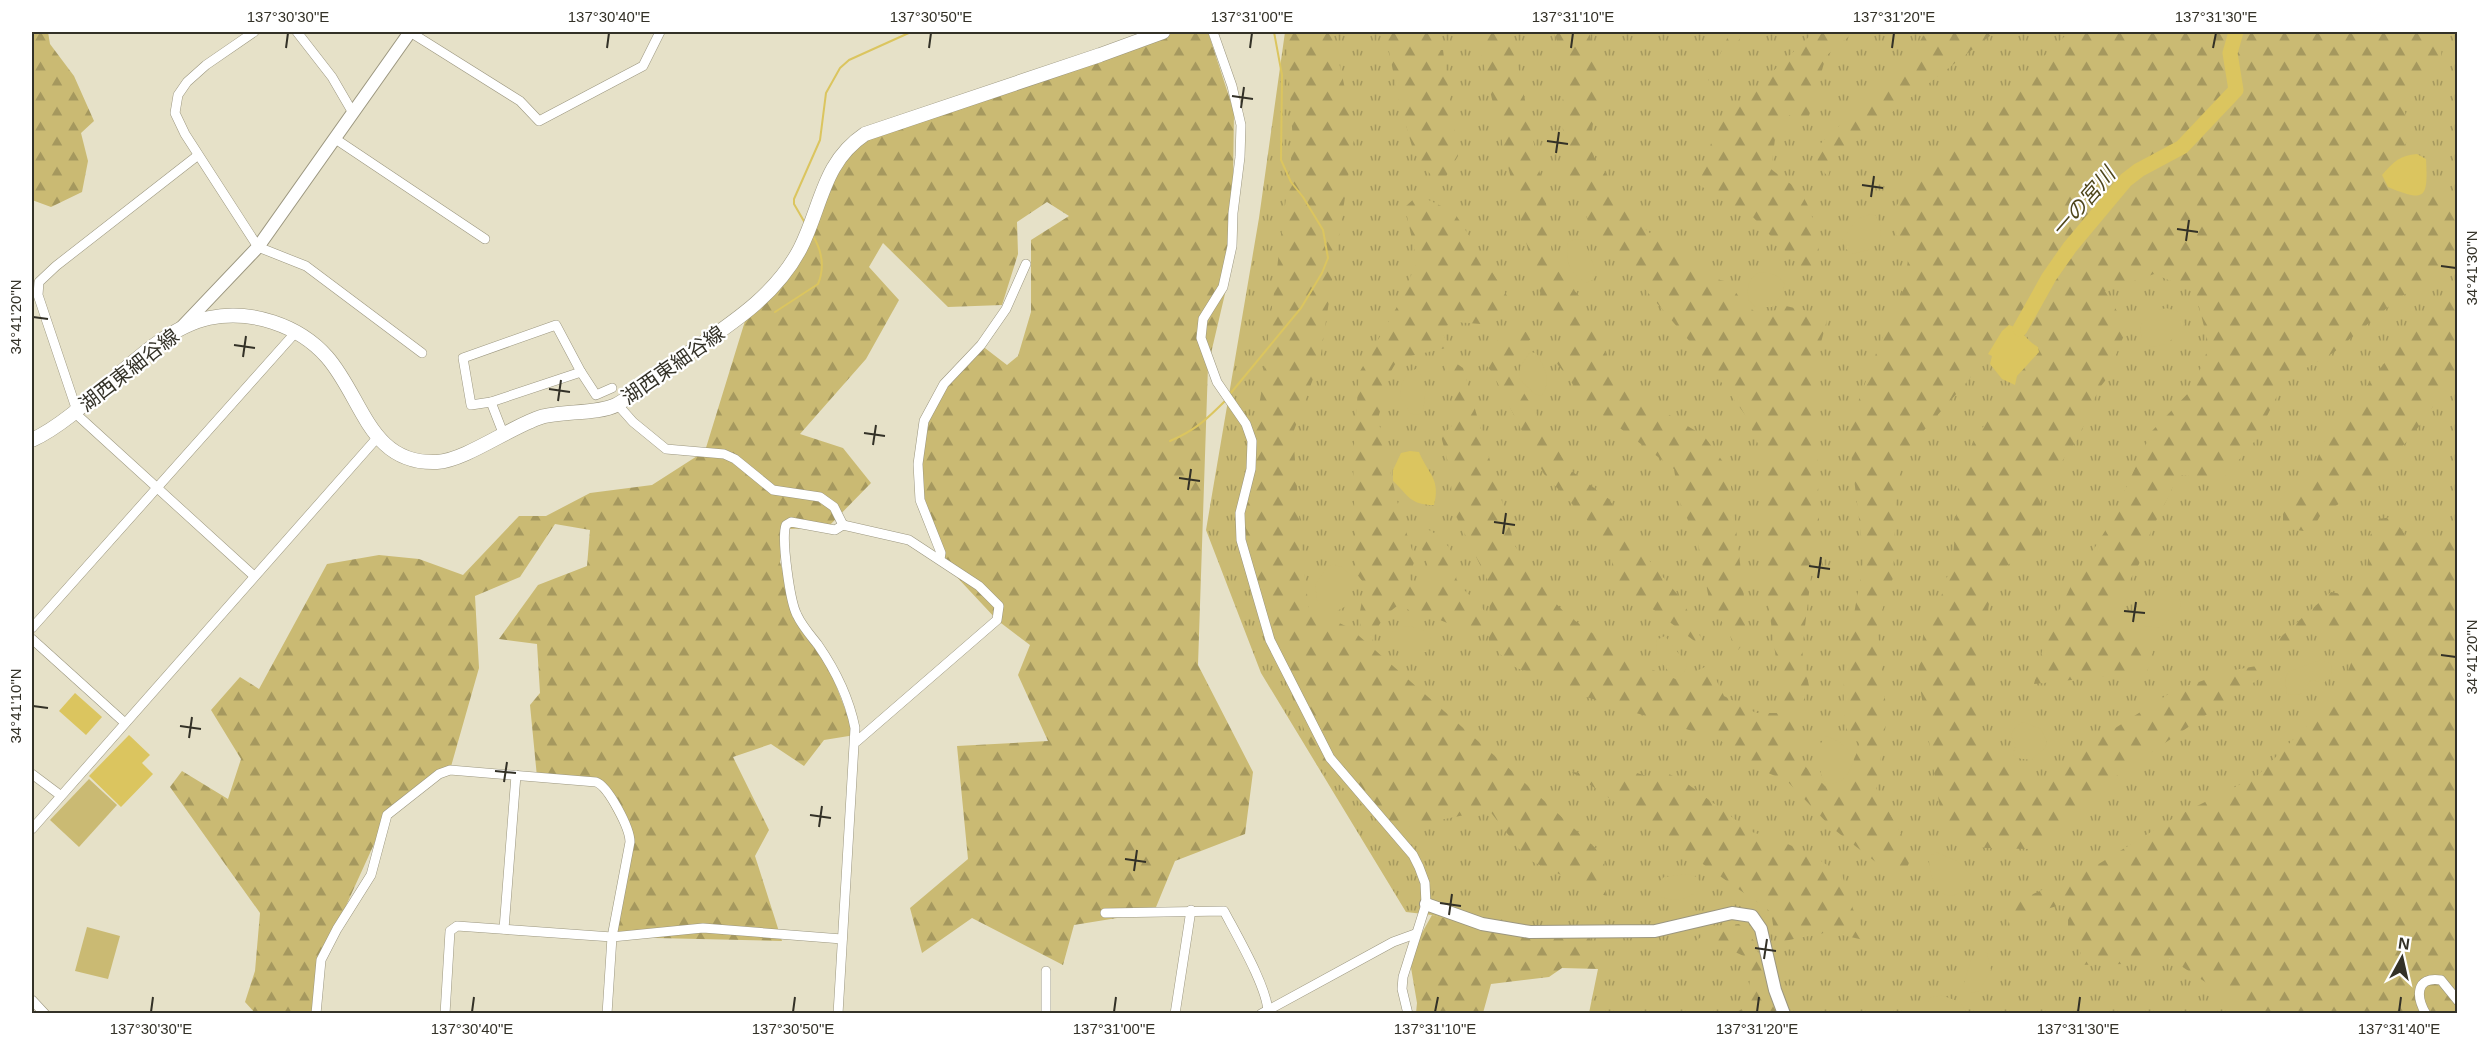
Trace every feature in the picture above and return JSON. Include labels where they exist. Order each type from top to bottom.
[{"type":"main road","name":"湖西東細谷線","points":[[32,440],[75,413],[180,329],[208,318],[248,315],[275,322],[317,347],[328,358],[377,438],[390,450],[405,458],[421,462],[440,462],[455,458],[503,433],[542,417],[617,404],[751,310],[800,249],[833,165],[843,152],[859,138],[901,121],[1163,32]]},
{"type":"street","points":[[254,32],[206,65],[187,82],[178,95],[175,113],[197,156],[258,247],[306,266],[422,353]]},
{"type":"street","points":[[297,32],[332,77],[353,113]]},
{"type":"street","points":[[180,329],[258,247],[410,32],[520,101],[539,121],[643,66],[660,32]]},
{"type":"street","points":[[1213,32],[1232,86],[1241,125],[1240,157],[1228,267],[1223,287],[1203,319],[1201,338],[1217,382],[1245,424],[1252,441],[1251,469],[1240,513],[1241,540],[1270,640],[1330,758],[1413,855],[1425,883],[1426,904],[1414,934],[1402,989],[1408,1014]]},
{"type":"street","points":[[334,138],[485,239]]},
{"type":"street","points":[[197,156],[39,282],[38,295],[75,405],[75,413],[254,576]]},
{"type":"street","points":[[940,559],[941,553],[920,500],[918,464],[924,421],[944,384],[981,345],[1006,309],[1026,264]]},
{"type":"street","points":[[581,372],[491,402],[471,405],[463,358],[556,326],[596,395],[612,388]]},
{"type":"street","points":[[32,628],[295,333]]},
{"type":"street","points":[[491,402],[503,433]]},
{"type":"street","points":[[617,404],[633,422],[666,449],[724,454],[735,459],[773,490],[820,497],[834,507],[843,525]]},
{"type":"street","points":[[32,829],[377,438]]},
{"type":"street","points":[[838,1014],[856,742],[850,706],[842,687],[820,648],[796,615],[784,539],[786,525],[791,522],[835,530],[843,525],[909,540],[979,586],[999,606],[997,621],[856,742]]},
{"type":"street","points":[[32,639],[125,723]]},
{"type":"street","points":[[316,1014],[321,960],[337,929],[371,875],[385,820],[390,811],[443,771],[596,782],[602,784],[609,794],[630,838],[612,937],[607,1014]]},
{"type":"street","points":[[32,774],[60,795]]},
{"type":"street","points":[[504,929],[516,775]]},
{"type":"street","points":[[1426,904],[1482,924],[1530,932],[1656,931],[1732,913],[1752,916],[1761,929],[1775,990],[1784,1014]]},
{"type":"street","points":[[1175,1014],[1191,910]]},
{"type":"street","points":[[1105,913],[1224,911],[1260,985],[1266,1012],[1394,942],[1414,934]]},
{"type":"street","points":[[445,1014],[452,928],[504,929],[612,937],[704,928],[842,939]]},
{"type":"street","points":[[1046,1014],[1047,971]]},
{"type":"street","points":[[2426,1014],[2419,1002],[2419,990],[2424,983],[2432,979],[2440,980],[2457,1001]]},
{"type":"street","points":[[32,1000],[45,1014]]},
{"type":"green space","points":[[32,32],[48,32],[50,44],[74,76],[94,121],[81,133],[88,161],[82,192],[51,207],[32,200]]},
{"type":"green space","points":[[1160,32],[1208,32],[1234,112],[1232,264],[1208,366],[1198,665],[1253,772],[1245,834],[1175,861],[1154,912],[1074,925],[1063,965],[972,918],[922,953],[910,908],[968,859],[957,746],[1048,741],[1018,675],[1030,645],[997,620],[940,559],[918,472],[932,403],[981,345],[1007,365],[1018,356],[1031,312],[1031,240],[1069,216],[1047,202],[1017,222],[1018,254],[1002,305],[948,307],[883,243],[869,267],[899,300],[866,359],[800,434],[843,448],[871,483],[827,528],[785,529],[780,562],[796,614],[825,657],[855,735],[824,740],[804,766],[771,744],[733,757],[769,830],[755,856],[782,941],[612,937],[630,842],[600,786],[537,777],[530,705],[540,693],[537,644],[499,639],[538,585],[587,566],[590,530],[555,524],[520,577],[475,596],[479,668],[450,770],[385,820],[324,954],[312,1013],[255,1013],[245,1002],[255,971],[260,913],[170,787],[182,771],[228,799],[241,759],[211,710],[240,677],[259,689],[327,564],[379,555],[419,559],[463,575],[519,516],[546,516],[590,493],[652,485],[705,451],[745,321],[779,279],[819,199],[859,138]]},
{"type":"green space","points":[[1285,32],[2457,32],[2457,585],[2169,958],[2250,990],[2250,1013],[1589,1013],[1598,969],[1432,915],[1406,912],[1261,673],[1206,530],[1259,218]]},
{"type":"green space","points":[[1286,32],[1332,32],[1355,132],[1320,360],[1293,433],[1302,555],[1309,609],[1350,628],[1604,856],[1606,896],[1527,859],[1489,810],[1391,830],[1317,765],[1235,540],[1261,394],[1293,143]]},
{"type":"green space","points":[[1385,32],[1431,32],[1438,50],[1443,50],[1458,156],[1440,187],[1414,153],[1400,105]]},
{"type":"green space","points":[[1476,32],[1503,32],[1517,61],[1550,223],[1552,264],[1579,296],[1620,385],[1704,436],[1729,470],[1745,605],[1745,642],[1738,650],[1709,599],[1698,543],[1679,500],[1674,469],[1588,404],[1552,357],[1572,347],[1545,309],[1529,254]]},
{"type":"green space","points":[[1554,32],[1589,32],[1598,68],[1597,103],[1591,134],[1594,157],[1647,231],[1720,280],[1729,282],[1741,300],[1755,312],[1769,313],[1786,306],[1828,316],[1815,365],[1819,521],[1802,651],[1809,686],[1795,723],[1800,761],[1825,786],[1845,779],[1859,748],[1859,743],[1847,730],[1844,711],[1846,654],[1864,559],[1848,430],[1878,348],[1904,288],[1908,260],[1906,242],[1896,235],[1896,208],[1902,194],[2069,32],[2443,32],[2441,57],[2402,96],[2410,138],[2383,175],[2410,196],[2443,192],[2457,207],[2457,259],[2437,275],[2399,298],[2333,353],[2285,380],[2254,442],[2223,479],[2179,475],[2151,531],[2139,564],[2113,610],[2154,648],[2147,672],[2034,684],[2045,639],[2071,586],[2110,523],[2152,431],[2193,388],[2209,346],[2195,291],[2154,274],[2105,291],[2127,328],[2115,357],[2112,372],[2101,386],[2090,407],[2080,436],[2053,474],[2040,499],[2043,512],[2039,551],[2012,562],[1994,576],[1975,681],[1982,735],[2039,789],[2098,739],[2175,690],[2234,670],[2262,665],[2272,670],[2115,777],[2088,804],[2030,849],[1986,848],[1965,844],[1949,834],[1941,814],[1918,675],[1925,621],[1941,597],[1953,558],[1959,478],[1967,453],[1988,419],[2015,385],[2017,376],[2039,352],[2022,330],[2002,331],[1987,356],[1966,383],[1903,454],[1896,502],[1893,578],[1877,625],[1887,717],[1876,788],[1912,854],[1905,874],[1877,863],[1831,827],[1788,782],[1755,767],[1720,740],[1574,693],[1556,672],[1524,671],[1505,659],[1489,641],[1490,585],[1453,510],[1450,470],[1441,436],[1459,419],[1443,361],[1453,361],[1463,368],[1515,546],[1548,595],[1567,615],[1633,662],[1678,680],[1709,665],[1724,696],[1756,713],[1779,713],[1783,709],[1764,573],[1766,493],[1761,451],[1746,416],[1703,357],[1591,226],[1567,175],[1561,108],[1568,74]]},
{"type":"green space","points":[[1730,32],[1745,32],[1708,81]]},
{"type":"green space","points":[[1814,32],[1854,32],[1826,56],[1807,123],[1789,115],[1775,139],[1771,169],[1797,189],[1803,197],[1808,205],[1816,235],[1821,265],[1801,268],[1752,216],[1699,185],[1716,126]]},
{"type":"green space","points":[[1930,32],[1995,32],[1833,158],[1828,177],[1817,163],[1819,145],[1910,58],[1923,36]]},
{"type":"green space","points":[[1418,195],[1454,212],[1511,302],[1481,324],[1455,322],[1440,329],[1450,347],[1398,359],[1390,373],[1378,419],[1400,513],[1415,559],[1409,578],[1413,583],[1426,589],[1433,580],[1415,529],[1420,526],[1433,532],[1444,541],[1452,553],[1455,559],[1457,580],[1483,609],[1486,625],[1483,635],[1477,635],[1440,620],[1430,612],[1419,617],[1400,604],[1382,620],[1372,642],[1362,630],[1360,623],[1360,609],[1366,586],[1356,573],[1353,460],[1359,373],[1398,305],[1417,262],[1405,207]]},
{"type":"green space","points":[[1871,214],[1876,216],[1881,227],[1880,237],[1868,250],[1852,254],[1846,249],[1842,240],[1857,219]]},
{"type":"green space","points":[[1575,239],[1584,240],[1597,274],[1593,280],[1586,283],[1569,266],[1568,242]]},
{"type":"green space","points":[[1759,272],[1777,276],[1785,284],[1782,294],[1772,307],[1756,307],[1749,301],[1749,285],[1752,278]]},
{"type":"green space","points":[[2457,285],[2457,368],[2446,388],[2412,436],[2362,489],[2320,516],[2311,532],[2283,528],[2283,503],[2311,474],[2332,422],[2354,403],[2423,312],[2450,288]]},
{"type":"green space","points":[[2166,308],[2177,311],[2185,324],[2166,344],[2150,346],[2142,339],[2140,328],[2143,320]]},
{"type":"green space","points":[[1515,328],[1535,335],[1506,363],[1570,470],[1609,499],[1643,553],[1682,600],[1703,642],[1697,643],[1620,584],[1604,538],[1544,474],[1493,374],[1485,363],[1488,348]]},
{"type":"green space","points":[[1530,352],[1536,353],[1546,374],[1546,386],[1541,396],[1535,394],[1519,379],[1520,367]]},
{"type":"green space","points":[[1416,369],[1423,379],[1425,396],[1422,413],[1416,415],[1410,413],[1400,396],[1402,383],[1408,372]]},
{"type":"green space","points":[[2393,517],[2408,539],[2429,547],[2457,522],[2457,1013],[2243,1013],[2240,1005],[2169,958],[2126,964],[2076,965],[2081,952],[2068,928],[2068,903],[2025,915],[2012,934],[2007,914],[2020,900],[2097,865],[2177,816],[2257,776],[2340,692],[2353,658],[2317,630],[2274,653],[2274,643],[2331,592],[2346,595],[2367,572],[2370,536],[2378,519]]},
{"type":"green space","points":[[1332,564],[1342,567],[1348,573],[1348,605],[1337,611],[1325,611],[1317,600],[1315,585],[1327,567]]},
{"type":"green space","points":[[2169,585],[2176,592],[2181,604],[2172,618],[2159,628],[2144,626],[2132,616],[2135,608],[2151,599],[2156,590]]},
{"type":"green space","points":[[1395,626],[1415,628],[1428,634],[1431,638],[1427,652],[1399,652],[1388,640]]},
{"type":"green space","points":[[1665,636],[1687,664],[1684,672],[1679,676],[1673,677],[1657,657],[1656,640]]},
{"type":"green space","points":[[2321,660],[2332,664],[2331,675],[2324,683],[2311,680],[2300,695],[2287,694],[2285,680],[2288,672]]},
{"type":"green space","points":[[2023,722],[2041,729],[2047,742],[2045,748],[2031,760],[2016,758],[2013,754],[2016,744],[2011,737],[2015,728]]},
{"type":"green space","points":[[1826,736],[1843,745],[1854,761],[1844,778],[1837,783],[1825,783],[1821,774],[1821,743]]},
{"type":"green space","points":[[1620,768],[1657,779],[1667,773],[1685,782],[1752,832],[1781,841],[1812,855],[1842,875],[1853,909],[1868,941],[1829,932],[1784,941],[1774,931],[1771,912],[1572,772],[1612,777]]},
{"type":"green space","points":[[89,779],[117,805],[79,847],[50,820]]},
{"type":"green space","points":[[1936,852],[1957,861],[1971,875],[1971,881],[1963,891],[1955,895],[1947,895],[1936,886],[1929,857]]},
{"type":"green space","points":[[1688,874],[1697,877],[1701,885],[1693,894],[1677,900],[1659,896],[1659,882],[1664,877]]},
{"type":"green space","points":[[1432,915],[1488,930],[1589,934],[1599,969],[1562,968],[1549,977],[1491,984],[1483,1013],[1416,1013],[1417,1003],[1409,956]]},
{"type":"green space","points":[[1739,924],[1754,941],[1779,1013],[1735,1013],[1747,1006],[1752,960],[1716,943],[1695,942],[1714,926]]},
{"type":"green space","points":[[87,927],[120,936],[108,979],[75,971]]},
{"type":"green space","points":[[1977,952],[1987,953],[1991,970],[1979,991],[1971,993],[1963,986],[1971,960]]},
{"type":"green space","points":[[1941,995],[1960,1002],[1964,1008],[1961,1013],[1923,1013],[1930,998]]},
{"type":"shaded area","points":[[2417,154],[2426,159],[2426,182],[2422,194],[2410,195],[2388,187],[2382,175],[2386,170],[2401,158]]},
{"type":"shaded area","points":[[2009,325],[2018,329],[2038,347],[2039,352],[2017,376],[2015,385],[2002,379],[1990,364],[1992,356],[1988,354],[2002,331]]},
{"type":"shaded area","points":[[1419,452],[1435,483],[1434,505],[1415,501],[1393,481],[1393,470],[1401,453]]},
{"type":"shaded area","points":[[75,693],[102,717],[86,735],[59,711]]},
{"type":"shaded area","points":[[129,735],[150,755],[142,763],[153,774],[121,807],[89,776]]},
{"type":"waterway","points":[[805,223],[794,204],[794,199],[820,140],[826,93],[840,68],[849,60],[911,32]]},
{"type":"waterway","points":[[1230,394],[1301,308],[1322,273],[1328,258],[1323,230],[1291,182],[1281,160],[1282,75],[1274,32]]},
{"type":"waterway","name":"一の宮川","points":[[2020,329],[2049,277],[2070,247],[2126,180],[2139,170],[2182,147],[2236,90],[2230,53],[2236,32]]},
{"type":"waterway","points":[[775,312],[818,284],[822,259],[813,236]]},
{"type":"waterway","points":[[1170,441],[1201,423],[1227,399]]}]
